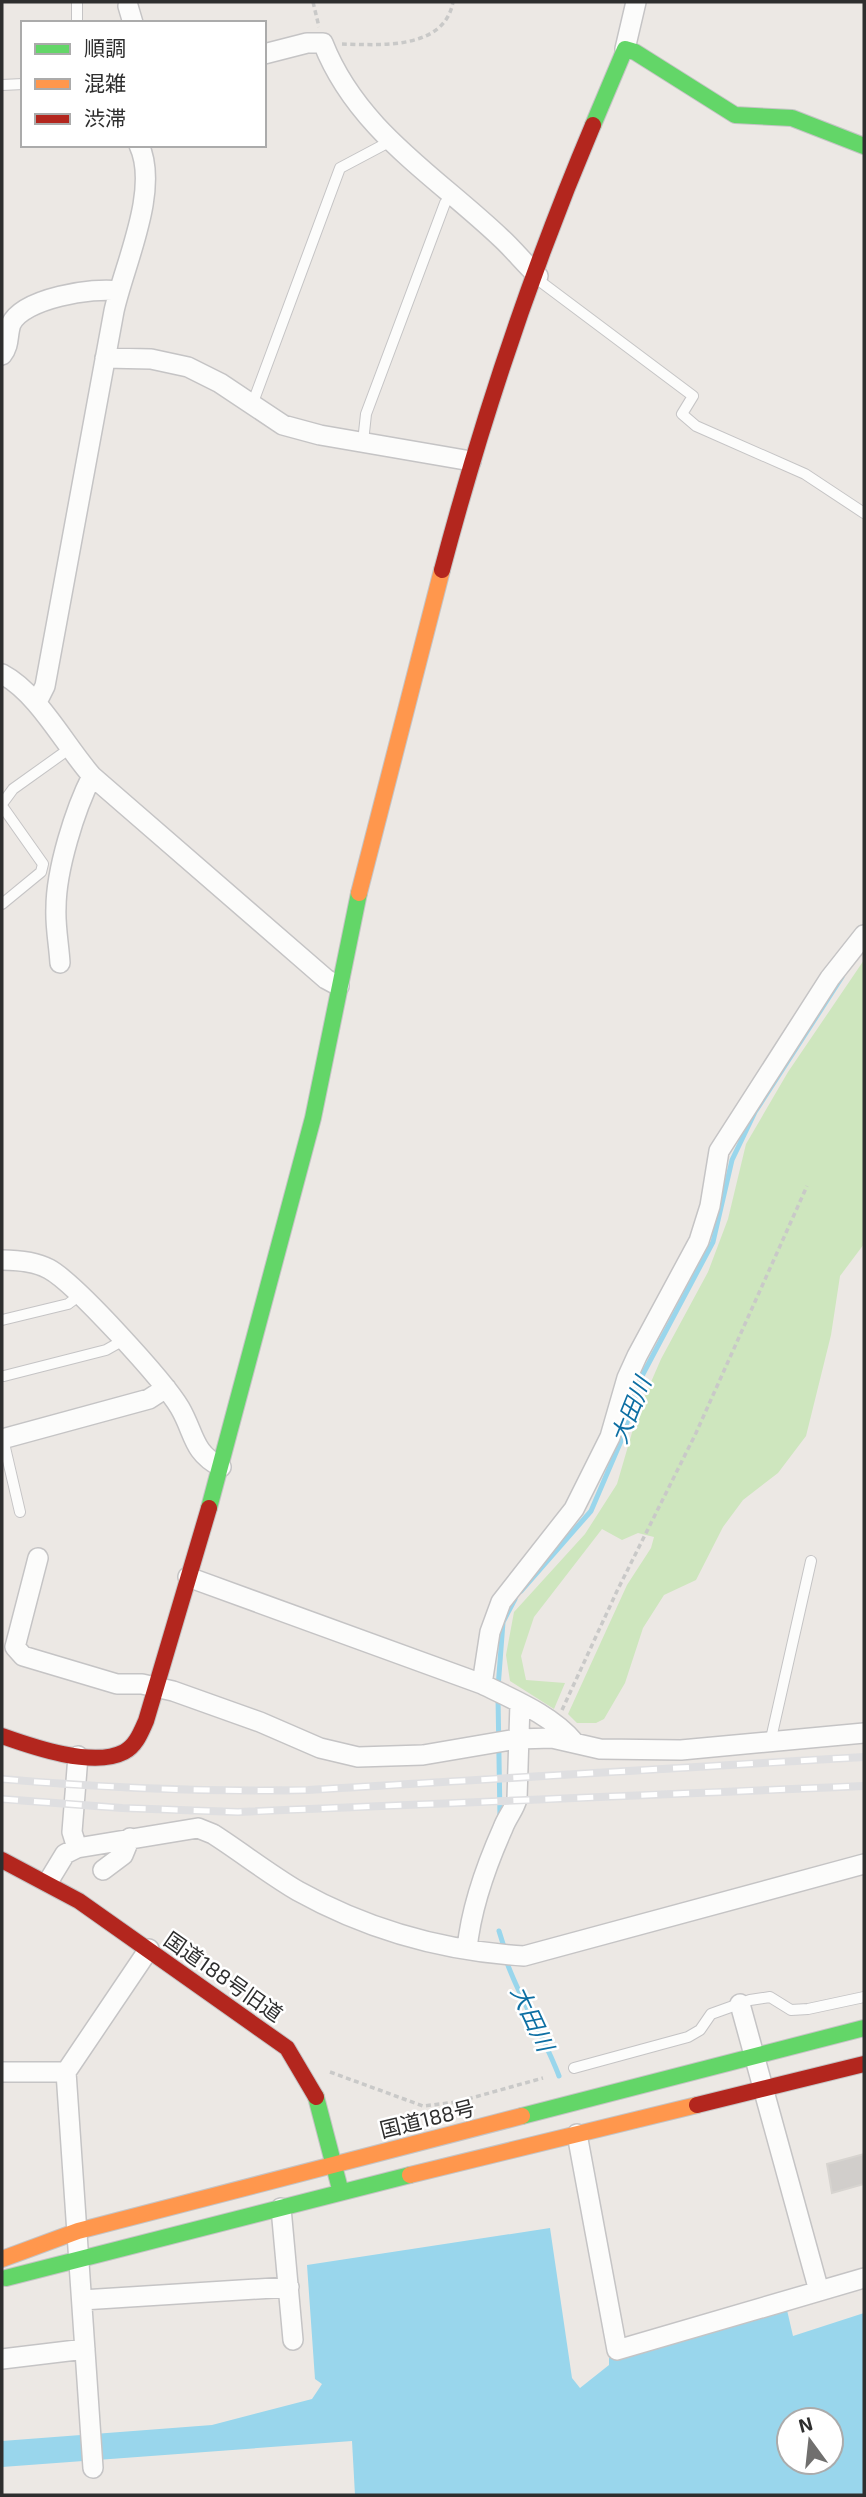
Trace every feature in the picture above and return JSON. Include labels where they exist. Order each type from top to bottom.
[{"type":"main road","points":[[2,1736],[78,1756],[122,1753],[133,1744],[146,1721],[221,1467],[313,1118],[339,986],[393,750],[440,586],[471,461],[568,184],[625,49],[635,52],[735,115],[792,118],[864,146]]},
{"type":"main road","name":"国道188号旧道","points":[[2,1860],[48,1882],[149,1949],[287,2048],[307,2072],[335,2162],[341,2192]]},
{"type":"main road","name":"国道188号","points":[[2,2259],[78,2231],[335,2162],[864,2028]]},
{"type":"main road","points":[[2,2279],[78,2262],[341,2192],[864,2064]]},
{"type":"street","points":[[625,49],[636,2]]},
{"type":"street","points":[[266,53],[307,43],[323,43],[342,83],[389,142],[501,238],[537,278]]},
{"type":"street","points":[[37,702],[45,686],[118,291],[129,262],[147,177],[146,160],[140,147]]},
{"type":"street","points":[[2,355],[8,348],[12,323],[23,311],[56,297],[103,288],[118,291]]},
{"type":"street","points":[[105,358],[151,359],[188,367],[220,383],[283,425],[471,461]]},
{"type":"street","points":[[2,674],[19,684],[37,702],[69,749],[92,776],[326,979],[339,986]]},
{"type":"street","points":[[60,963],[55,908],[60,872],[84,791],[92,776]]},
{"type":"street","points":[[467,1950],[470,1922],[504,1825],[517,1799],[517,1739],[500,1692],[490,1632],[501,1602],[574,1509],[610,1437],[627,1378],[699,1241],[708,1215],[719,1151],[830,978],[864,935]]},
{"type":"street","points":[[2,1260],[23,1260],[49,1269],[80,1296],[166,1388],[181,1409],[197,1448],[205,1459],[221,1467]]},
{"type":"street","points":[[2,1439],[149,1399],[166,1388]]},
{"type":"street","points":[[38,1558],[15,1647],[23,1656],[117,1684],[155,1687],[260,1722],[320,1748],[358,1757],[423,1755],[517,1739],[552,1738],[600,1749],[681,1750],[770,1744],[864,1733]]},
{"type":"street","points":[[188,1577],[500,1692],[555,1725],[574,1743]]},
{"type":"street","points":[[77,1848],[72,1832],[78,1756]]},
{"type":"street","points":[[48,1882],[65,1854],[77,1848],[198,1828],[213,1834],[295,1889],[336,1910],[399,1936],[467,1950],[524,1955],[864,1864]]},
{"type":"street","points":[[103,1870],[124,1855],[130,1838]]},
{"type":"street","points":[[93,2466],[66,2071],[149,1949]]},
{"type":"street","points":[[740,2004],[819,2291]]},
{"type":"street","points":[[2,2072],[66,2071]]},
{"type":"street","points":[[577,2134],[617,2350],[864,2278]]},
{"type":"street","points":[[281,2208],[293,2340]]},
{"type":"street","points":[[82,2300],[289,2287]]},
{"type":"street","points":[[2,2359],[85,2349]]},
{"type":"lane","points":[[77,2],[77,21]]},
{"type":"lane","points":[[2,85],[21,85]]},
{"type":"lane","points":[[252,406],[340,168],[389,142]]},
{"type":"lane","points":[[363,442],[366,414],[445,203],[452,196]]},
{"type":"lane","points":[[537,278],[693,396],[682,414],[696,426],[805,474],[864,513]]},
{"type":"lane","points":[[2,904],[41,872],[43,864],[2,805],[13,789],[69,749]]},
{"type":"lane","points":[[2,1320],[68,1304],[80,1296]]},
{"type":"lane","points":[[4,1376],[106,1350],[122,1341]]},
{"type":"lane","points":[[2,1439],[20,1512]]},
{"type":"lane","points":[[770,1744],[811,1561]]},
{"type":"lane","points":[[574,2068],[688,2037],[700,2029],[711,2014],[740,2004],[770,1997],[791,2010],[864,1997]]},
{"type":"path","points":[[313,2],[323,43],[372,45],[428,35],[446,23],[453,2]]},
{"type":"path","points":[[555,1725],[611,1602],[696,1433],[807,1185]]},
{"type":"path","points":[[307,2072],[324,2070],[346,2076],[423,2106],[457,2102],[543,2078]]},
{"type":"green space","points":[[864,960],[864,1244],[840,1276],[831,1335],[806,1436],[778,1473],[743,1500],[723,1527],[696,1580],[664,1595],[643,1628],[625,1683],[604,1719],[596,1723],[577,1723],[568,1714],[627,1585],[651,1548],[654,1537],[638,1533],[622,1540],[602,1529],[534,1617],[521,1656],[526,1680],[565,1683],[554,1709],[510,1681],[506,1655],[514,1612],[585,1534],[617,1484],[638,1412],[661,1359],[708,1272],[728,1219],[746,1144],[788,1072]]},
{"type":"water","points":[[550,2228],[572,2378],[580,2388],[609,2365],[609,2358],[787,2310],[793,2336],[864,2313],[864,2495],[355,2495],[352,2441],[2,2467],[2,2441],[212,2425],[312,2399],[322,2384],[315,2379],[307,2265]]},
{"type":"building","points":[[864,2154],[864,2184],[832,2193],[827,2164]]},
{"type":"waterway","name":"大田川","points":[[521,1591],[591,1511],[621,1441],[643,1374],[713,1242],[732,1160],[755,1112],[842,977]]},
{"type":"waterway","name":"大田川","points":[[498,1688],[503,1622],[515,1599]]},
{"type":"waterway","name":"大田川","points":[[498,1697],[500,1817]]},
{"type":"waterway","name":"大田川","points":[[499,1931],[504,1947]]},
{"type":"waterway","name":"大田川","points":[[506,1960],[559,2076]]},
{"type":"railway","points":[[2,1779],[155,1789],[308,1790],[864,1757]]},
{"type":"railway","points":[[2,1799],[122,1808],[238,1812],[864,1786]]},
{"type":"traffic: fast","points":[[593,125],[625,49],[635,52],[735,115],[792,118],[864,146]]},
{"type":"traffic: fast","points":[[209,1508],[313,1118],[359,893]]},
{"type":"traffic: fast","points":[[522,2116],[864,2028]]},
{"type":"traffic: fast","points":[[316,2097],[339,2185]]},
{"type":"traffic: fast","points":[[6,2278],[410,2175]]},
{"type":"traffic: slow","points":[[359,893],[442,570]]},
{"type":"traffic: slow","points":[[410,2175],[697,2105]]},
{"type":"traffic: slow","points":[[2,2259],[78,2231],[522,2116]]},
{"type":"traffic: jam","points":[[442,570],[474,457],[529,289],[593,125]]},
{"type":"traffic: jam","points":[[2,1736],[80,1757],[111,1756],[132,1746],[146,1721],[209,1508]]},
{"type":"traffic: jam","points":[[2,1860],[79,1901],[287,2048],[316,2097]]},
{"type":"traffic: jam","points":[[697,2105],[864,2064]]}]
